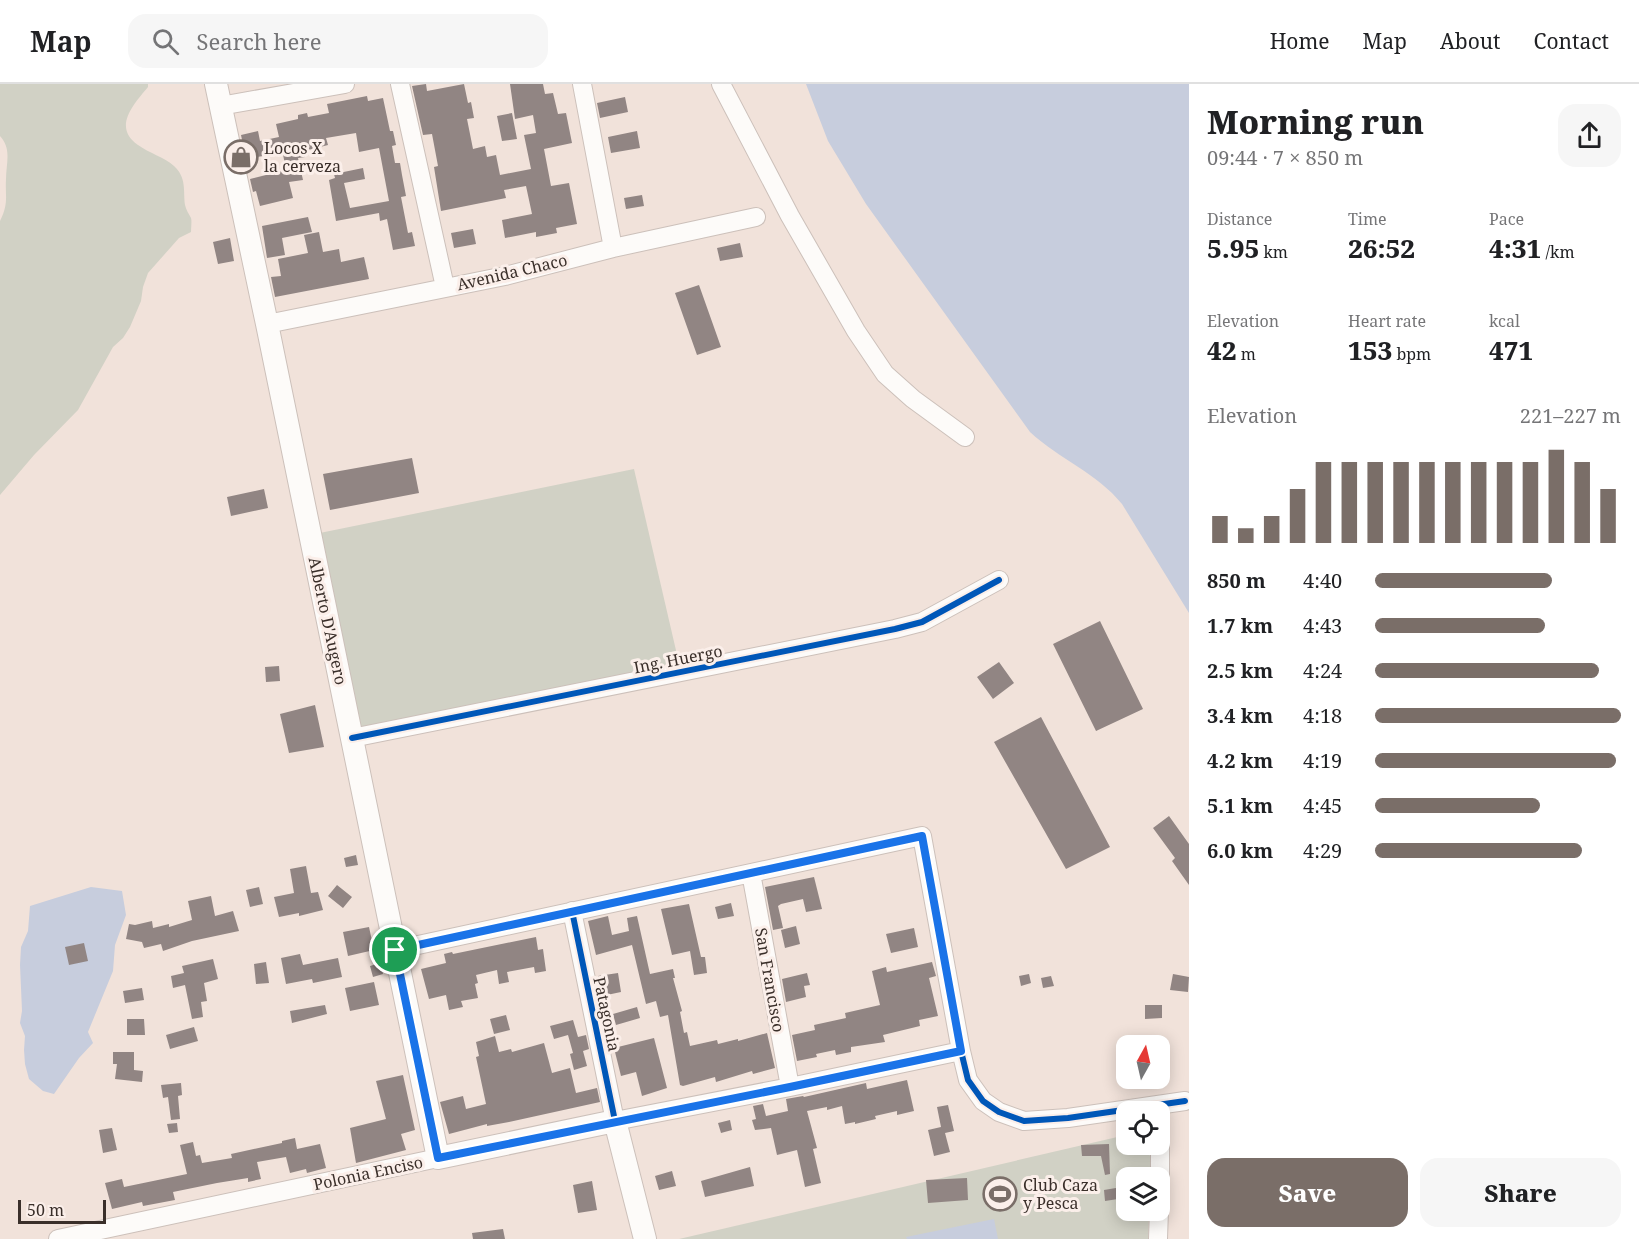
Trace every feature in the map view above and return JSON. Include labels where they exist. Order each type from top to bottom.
[{"type":"main road","name":"Alberto D'Augero","points":[[216,84],[438,1158]]},
{"type":"main road","name":"Polonia Enciso","points":[[438,1158],[615,1121]]},
{"type":"main road","name":"Patagonia","points":[[615,1121],[645,1239]]},
{"type":"street","points":[[220,106],[345,84]]},
{"type":"street","points":[[400,84],[446,287]]},
{"type":"street","points":[[582,84],[613,248]]},
{"type":"street","points":[[721,84],[790,216],[856,330],[885,374],[913,399],[965,437]]},
{"type":"street","name":"Avenida Chaco","points":[[267,324],[505,276],[613,248],[756,217]]},
{"type":"street","name":"Ing. Huergo","points":[[352,738],[895,629],[922,622],[999,580]]},
{"type":"street","points":[[395,950],[922,836],[968,1080],[983,1101],[999,1112],[1024,1121],[1116,1113]]},
{"type":"street","name":"San Francisco","points":[[751,873],[790,1087]]},
{"type":"street","name":"Patagonia","points":[[572,911],[615,1121]]},
{"type":"street","name":"Polonia Enciso","points":[[615,1121],[961,1051]]},
{"type":"street","points":[[1170,1104],[1185,1101]]},
{"type":"street","name":"Polonia Enciso","points":[[58,1239],[438,1158]]},
{"type":"street","points":[[1158,1239],[1159,1221]]},
{"type":"shaded area","points":[[0,84],[148,84],[128,116],[127,131],[130,138],[138,145],[166,160],[181,175],[185,205],[191,218],[191,232],[179,238],[148,273],[141,301],[130,327],[113,347],[78,410],[34,455],[0,495],[0,221],[6,205],[8,156],[4,141],[0,136]]},
{"type":"shaded area","points":[[634,469],[681,672],[352,738],[310,535]]},
{"type":"shaded area","name":"Club Caza y Pesca","points":[[1116,1137],[1116,1155],[1150,1156],[1150,1167],[1116,1167],[1116,1221],[1149,1221],[1148,1239],[679,1239]]},
{"type":"water","points":[[806,84],[1189,84],[1189,613],[1122,504],[1101,483],[1030,432],[866,204],[828,141]]},
{"type":"water","points":[[91,887],[122,891],[126,915],[115,945],[113,971],[88,1032],[93,1043],[79,1058],[54,1094],[43,1091],[29,1079],[25,1064],[25,1036],[20,1023],[22,1011],[21,947],[28,931],[30,906]]},
{"type":"water","points":[[994,1219],[998,1239],[907,1239],[906,1237]]},
{"type":"building","points":[[426,84],[427,91],[464,84],[474,118],[467,119],[473,149],[485,146],[487,157],[496,155],[500,175],[531,169],[524,135],[536,133],[533,115],[515,119],[510,84],[543,84],[545,94],[553,93],[558,114],[566,113],[572,143],[544,149],[551,186],[569,183],[577,224],[556,228],[557,233],[536,237],[536,232],[505,238],[502,220],[532,214],[526,186],[504,190],[506,198],[441,211],[434,167],[438,166],[432,134],[423,135],[412,86]]},
{"type":"building","points":[[367,96],[368,101],[383,98],[390,131],[393,131],[396,145],[392,146],[395,163],[400,163],[406,196],[401,197],[408,233],[412,232],[415,246],[393,250],[387,219],[380,221],[379,213],[336,221],[329,180],[335,178],[334,174],[363,168],[365,179],[344,183],[350,208],[389,201],[379,148],[359,152],[356,133],[326,138],[328,145],[304,151],[305,157],[298,158],[303,180],[289,182],[293,198],[260,206],[256,191],[253,192],[250,179],[286,170],[282,149],[246,159],[241,135],[258,131],[260,141],[279,137],[276,124],[298,119],[298,115],[307,113],[308,117],[329,113],[327,104]]},
{"type":"building","points":[[625,97],[628,112],[600,118],[597,103]]},
{"type":"building","points":[[512,113],[517,139],[502,141],[497,116]]},
{"type":"building","points":[[637,131],[640,148],[611,153],[608,137]]},
{"type":"building","points":[[642,195],[644,206],[626,209],[624,198]]},
{"type":"building","points":[[308,217],[312,232],[282,238],[285,255],[267,258],[262,226]]},
{"type":"building","points":[[473,229],[476,244],[454,248],[451,233]]},
{"type":"building","points":[[319,232],[323,252],[339,249],[341,262],[364,257],[369,279],[275,297],[271,277],[281,276],[278,259],[308,253],[304,235]]},
{"type":"building","points":[[230,238],[234,261],[218,264],[213,242]]},
{"type":"building","points":[[740,243],[743,257],[720,261],[717,248]]},
{"type":"building","points":[[699,285],[721,347],[697,355],[675,293]]},
{"type":"building","points":[[412,458],[419,493],[330,510],[323,474]]},
{"type":"building","points":[[264,489],[268,508],[231,516],[227,497]]},
{"type":"building","points":[[1100,621],[1143,709],[1096,731],[1053,644]]},
{"type":"building","points":[[999,662],[1014,683],[993,699],[977,677]]},
{"type":"building","points":[[279,666],[280,681],[266,682],[265,667]]},
{"type":"building","points":[[315,705],[324,747],[289,753],[280,714]]},
{"type":"building","points":[[1041,717],[1110,847],[1066,869],[994,742]]},
{"type":"building","points":[[1169,816],[1189,844],[1189,885],[1172,861],[1175,858],[1153,828]]},
{"type":"building","points":[[356,855],[358,865],[346,867],[344,858]]},
{"type":"building","points":[[306,866],[311,893],[318,892],[323,910],[299,916],[299,913],[279,917],[274,897],[294,893],[290,869]]},
{"type":"building","points":[[814,877],[822,909],[806,912],[803,899],[781,904],[778,906],[783,928],[773,930],[765,887]]},
{"type":"building","points":[[337,885],[352,897],[343,908],[328,896]]},
{"type":"building","points":[[259,887],[263,904],[250,907],[246,890]]},
{"type":"building","points":[[211,896],[215,916],[233,911],[239,931],[192,941],[163,951],[161,944],[144,948],[142,942],[126,939],[129,924],[152,921],[153,928],[169,924],[169,927],[192,920],[188,901]]},
{"type":"building","points":[[731,903],[734,916],[718,919],[715,907]]},
{"type":"building","points":[[689,904],[701,957],[705,957],[707,973],[694,975],[690,951],[672,955],[661,909]]},
{"type":"building","points":[[608,916],[612,935],[629,931],[627,918],[637,916],[650,974],[673,969],[684,1033],[687,1032],[690,1046],[717,1040],[718,1044],[738,1039],[738,1041],[767,1033],[775,1068],[753,1074],[752,1071],[716,1082],[715,1077],[680,1085],[668,1015],[660,1017],[656,1001],[646,1004],[632,945],[596,955],[588,921]]},
{"type":"building","points":[[796,926],[800,944],[785,948],[781,930]]},
{"type":"building","points":[[369,927],[374,950],[348,956],[343,932]]},
{"type":"building","points":[[914,928],[918,947],[891,953],[886,934]]},
{"type":"building","points":[[536,937],[538,950],[543,949],[546,971],[535,973],[534,967],[507,972],[509,982],[499,984],[497,970],[476,975],[478,998],[461,1001],[463,1007],[449,1010],[446,995],[429,999],[421,969],[446,963],[444,954]]},
{"type":"building","points":[[84,943],[88,961],[69,965],[65,947]]},
{"type":"building","points":[[300,954],[303,965],[338,958],[342,977],[313,983],[312,979],[286,984],[281,958]]},
{"type":"building","points":[[213,959],[218,979],[204,983],[207,1001],[201,1002],[203,1017],[192,1019],[185,985],[173,988],[171,976],[184,973],[182,966]]},
{"type":"building","points":[[266,962],[269,983],[256,984],[254,964]]},
{"type":"building","points":[[932,962],[936,976],[929,978],[938,1016],[919,1020],[920,1026],[883,1035],[885,1042],[851,1047],[851,1052],[836,1055],[835,1050],[816,1054],[817,1057],[797,1061],[792,1035],[815,1030],[814,1025],[846,1018],[845,1013],[880,1005],[872,971],[886,967],[887,972]]},
{"type":"building","points":[[380,963],[383,974],[373,977],[370,966]]},
{"type":"building","points":[[618,973],[621,992],[602,996],[598,976]]},
{"type":"building","points":[[807,973],[810,985],[804,986],[806,997],[786,1002],[782,979]]},
{"type":"building","points":[[1029,974],[1031,983],[1021,986],[1019,976]]},
{"type":"building","points":[[1173,974],[1189,977],[1188,992],[1170,990]]},
{"type":"building","points":[[1051,976],[1054,986],[1043,988],[1041,978]]},
{"type":"building","points":[[374,982],[379,1005],[350,1011],[345,988]]},
{"type":"building","points":[[142,988],[144,1000],[125,1003],[123,991]]},
{"type":"building","points":[[325,1005],[327,1014],[292,1023],[290,1011]]},
{"type":"building","points":[[1145,1005],[1162,1005],[1162,1018],[1145,1019]]},
{"type":"building","points":[[637,1007],[640,1018],[616,1025],[613,1014]]},
{"type":"building","points":[[506,1015],[510,1030],[494,1034],[490,1019]]},
{"type":"building","points":[[127,1019],[144,1019],[145,1035],[127,1035]]},
{"type":"building","points":[[573,1020],[578,1037],[586,1035],[589,1049],[583,1051],[587,1066],[574,1070],[570,1054],[573,1053],[568,1035],[554,1039],[550,1026]]},
{"type":"building","points":[[194,1027],[198,1041],[170,1049],[166,1035]]},
{"type":"building","points":[[495,1036],[499,1052],[511,1049],[512,1052],[544,1043],[552,1073],[570,1068],[576,1093],[597,1088],[600,1102],[509,1122],[487,1126],[487,1124],[449,1134],[440,1102],[463,1096],[466,1109],[486,1104],[476,1057],[479,1056],[476,1042]]},
{"type":"building","points":[[654,1038],[667,1088],[642,1096],[636,1072],[621,1076],[614,1048]]},
{"type":"building","points":[[113,1052],[134,1052],[134,1070],[143,1071],[142,1082],[115,1079],[117,1064],[113,1064]]},
{"type":"building","points":[[403,1075],[415,1130],[401,1134],[406,1150],[356,1163],[350,1128],[386,1119],[376,1081]]},
{"type":"building","points":[[907,1080],[914,1111],[897,1115],[897,1111],[875,1116],[876,1119],[845,1124],[842,1106],[827,1110],[827,1107],[807,1111],[817,1148],[813,1149],[821,1183],[805,1187],[797,1150],[777,1155],[771,1128],[755,1130],[752,1120],[756,1119],[753,1106],[763,1104],[766,1116],[788,1111],[786,1099],[866,1083],[867,1089]]},
{"type":"building","points":[[181,1083],[182,1095],[178,1096],[180,1119],[171,1120],[168,1097],[163,1098],[161,1085]]},
{"type":"building","points":[[948,1105],[954,1131],[945,1133],[950,1152],[934,1156],[928,1130],[941,1127],[937,1107]]},
{"type":"building","points":[[730,1120],[732,1130],[721,1133],[718,1123]]},
{"type":"building","points":[[177,1123],[178,1132],[169,1133],[167,1124]]},
{"type":"building","points":[[112,1128],[117,1150],[103,1153],[99,1130]]},
{"type":"building","points":[[295,1138],[297,1149],[320,1144],[326,1168],[307,1173],[306,1169],[290,1173],[286,1157],[257,1162],[261,1179],[248,1182],[248,1178],[217,1183],[173,1192],[175,1200],[143,1206],[142,1202],[112,1209],[105,1183],[122,1179],[124,1187],[187,1174],[180,1145],[193,1142],[196,1156],[200,1155],[202,1163],[232,1158],[231,1154]]},
{"type":"building","points":[[1109,1144],[1110,1174],[1105,1175],[1101,1156],[1082,1156],[1081,1145]]},
{"type":"building","points":[[750,1167],[754,1186],[705,1197],[701,1181]]},
{"type":"building","points":[[672,1171],[676,1186],[659,1190],[655,1176]]},
{"type":"building","points":[[967,1178],[968,1200],[928,1203],[926,1180]]},
{"type":"building","points":[[592,1181],[597,1210],[578,1213],[573,1185]]},
{"type":"building","points":[[1116,1188],[1116,1199],[1105,1201],[1104,1190]]},
{"type":"building","points":[[503,1229],[505,1239],[473,1239],[472,1233]]},
{"type":"cycle path","points":[[352,738],[895,629],[922,622],[999,580]]},
{"type":"cycle path","points":[[395,950],[922,836],[961,1051],[968,1080],[983,1101],[999,1112],[1024,1121],[1068,1118],[1185,1101]]},
{"type":"cycle path","points":[[572,911],[615,1121],[961,1051]]},
{"type":"place","name":"Locos X la cerveza","points":[[241,157]]},
{"type":"place","name":"Club Caza y Pesca","points":[[1000,1194]]},
{"type":"route","points":[[922,836],[961,1051],[438,1158],[395,950],[922,836]]}]
